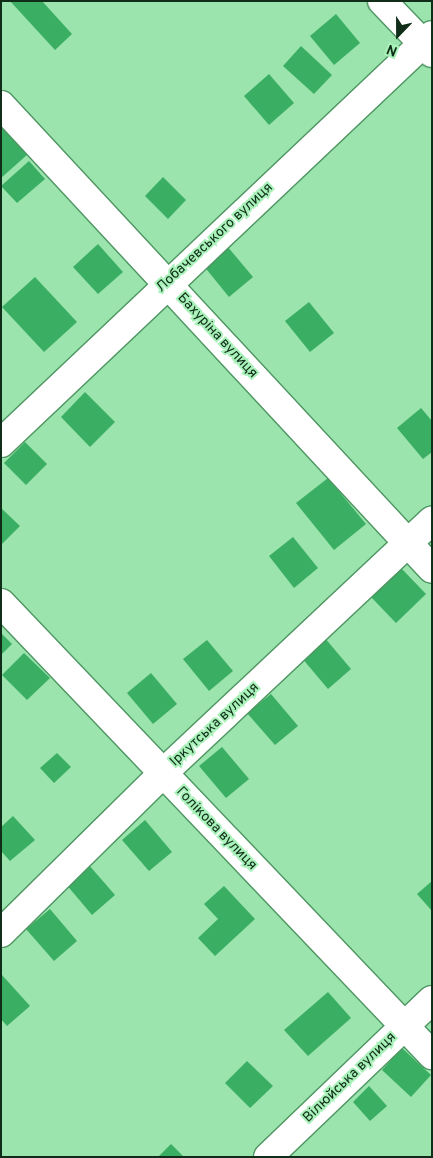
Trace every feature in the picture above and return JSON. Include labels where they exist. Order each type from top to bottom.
[{"type":"street","points":[[382,1],[429,44]]},
{"type":"street","name":"Лобачевського вулиця","points":[[1,443],[168,282],[429,44]]},
{"type":"street","name":"Бахуріна вулиця","points":[[1,105],[168,282],[432,569]]},
{"type":"street","name":"Іркутська вулиця","points":[[1,934],[163,773],[432,520]]},
{"type":"street","name":"Голікова вулиця","points":[[1,603],[432,1055]]},
{"type":"street","name":"Вілюйська вулиця","points":[[268,1157],[432,1000]]},
{"type":"building","points":[[10,1],[42,1],[72,34],[55,50]]},
{"type":"building","points":[[336,14],[360,43],[334,65],[310,36]]},
{"type":"building","points":[[301,46],[332,75],[314,94],[283,66]]},
{"type":"building","points":[[269,74],[294,103],[269,125],[244,96]]},
{"type":"building","points":[[1,123],[28,154],[1,178]]},
{"type":"building","points":[[29,161],[45,179],[17,203],[1,186]]},
{"type":"building","points":[[163,177],[186,200],[168,219],[145,196]]},
{"type":"building","points":[[98,244],[123,272],[98,294],[73,267]]},
{"type":"building","points":[[227,246],[253,277],[229,297],[203,265]]},
{"type":"building","points":[[35,277],[77,322],[44,352],[2,307]]},
{"type":"building","points":[[309,302],[334,333],[310,352],[285,321]]},
{"type":"building","points":[[85,392],[115,422],[90,447],[61,417]]},
{"type":"building","points":[[421,408],[432,421],[432,452],[423,459],[397,428]]},
{"type":"building","points":[[25,442],[47,464],[26,485],[4,463]]},
{"type":"building","points":[[328,478],[366,524],[334,550],[296,503]]},
{"type":"building","points":[[1,508],[20,526],[1,545]]},
{"type":"building","points":[[293,537],[318,568],[294,588],[269,556]]},
{"type":"building","points":[[401,568],[426,594],[396,623],[371,597]]},
{"type":"building","points":[[1,633],[12,644],[1,655]]},
{"type":"building","points":[[324,637],[351,669],[328,689],[301,657]]},
{"type":"building","points":[[207,640],[233,671],[209,691],[183,659]]},
{"type":"building","points":[[24,653],[50,678],[27,700],[2,675]]},
{"type":"building","points":[[151,673],[177,704],[153,724],[127,693]]},
{"type":"building","points":[[271,694],[298,726],[275,745],[247,713]]},
{"type":"building","points":[[222,747],[249,779],[226,798],[199,766]]},
{"type":"building","points":[[57,753],[71,767],[54,783],[40,768]]},
{"type":"building","points":[[13,816],[35,840],[10,861],[1,851],[1,827]]},
{"type":"building","points":[[145,820],[172,852],[149,871],[122,840]]},
{"type":"building","points":[[88,864],[115,895],[92,915],[65,883]]},
{"type":"building","points":[[432,881],[432,911],[417,894]]},
{"type":"building","points":[[224,886],[255,919],[215,956],[198,938],[218,919],[204,904]]},
{"type":"building","points":[[50,909],[77,941],[54,961],[26,929]]},
{"type":"building","points":[[2,975],[30,1006],[7,1026],[1,1019]]},
{"type":"building","points":[[328,992],[351,1018],[308,1056],[284,1030]]},
{"type":"building","points":[[402,1048],[431,1075],[411,1097],[382,1070]]},
{"type":"building","points":[[247,1061],[273,1086],[250,1108],[225,1083]]},
{"type":"building","points":[[369,1086],[387,1106],[370,1121],[353,1102]]},
{"type":"building","points":[[171,1144],[184,1157],[158,1157]]}]
